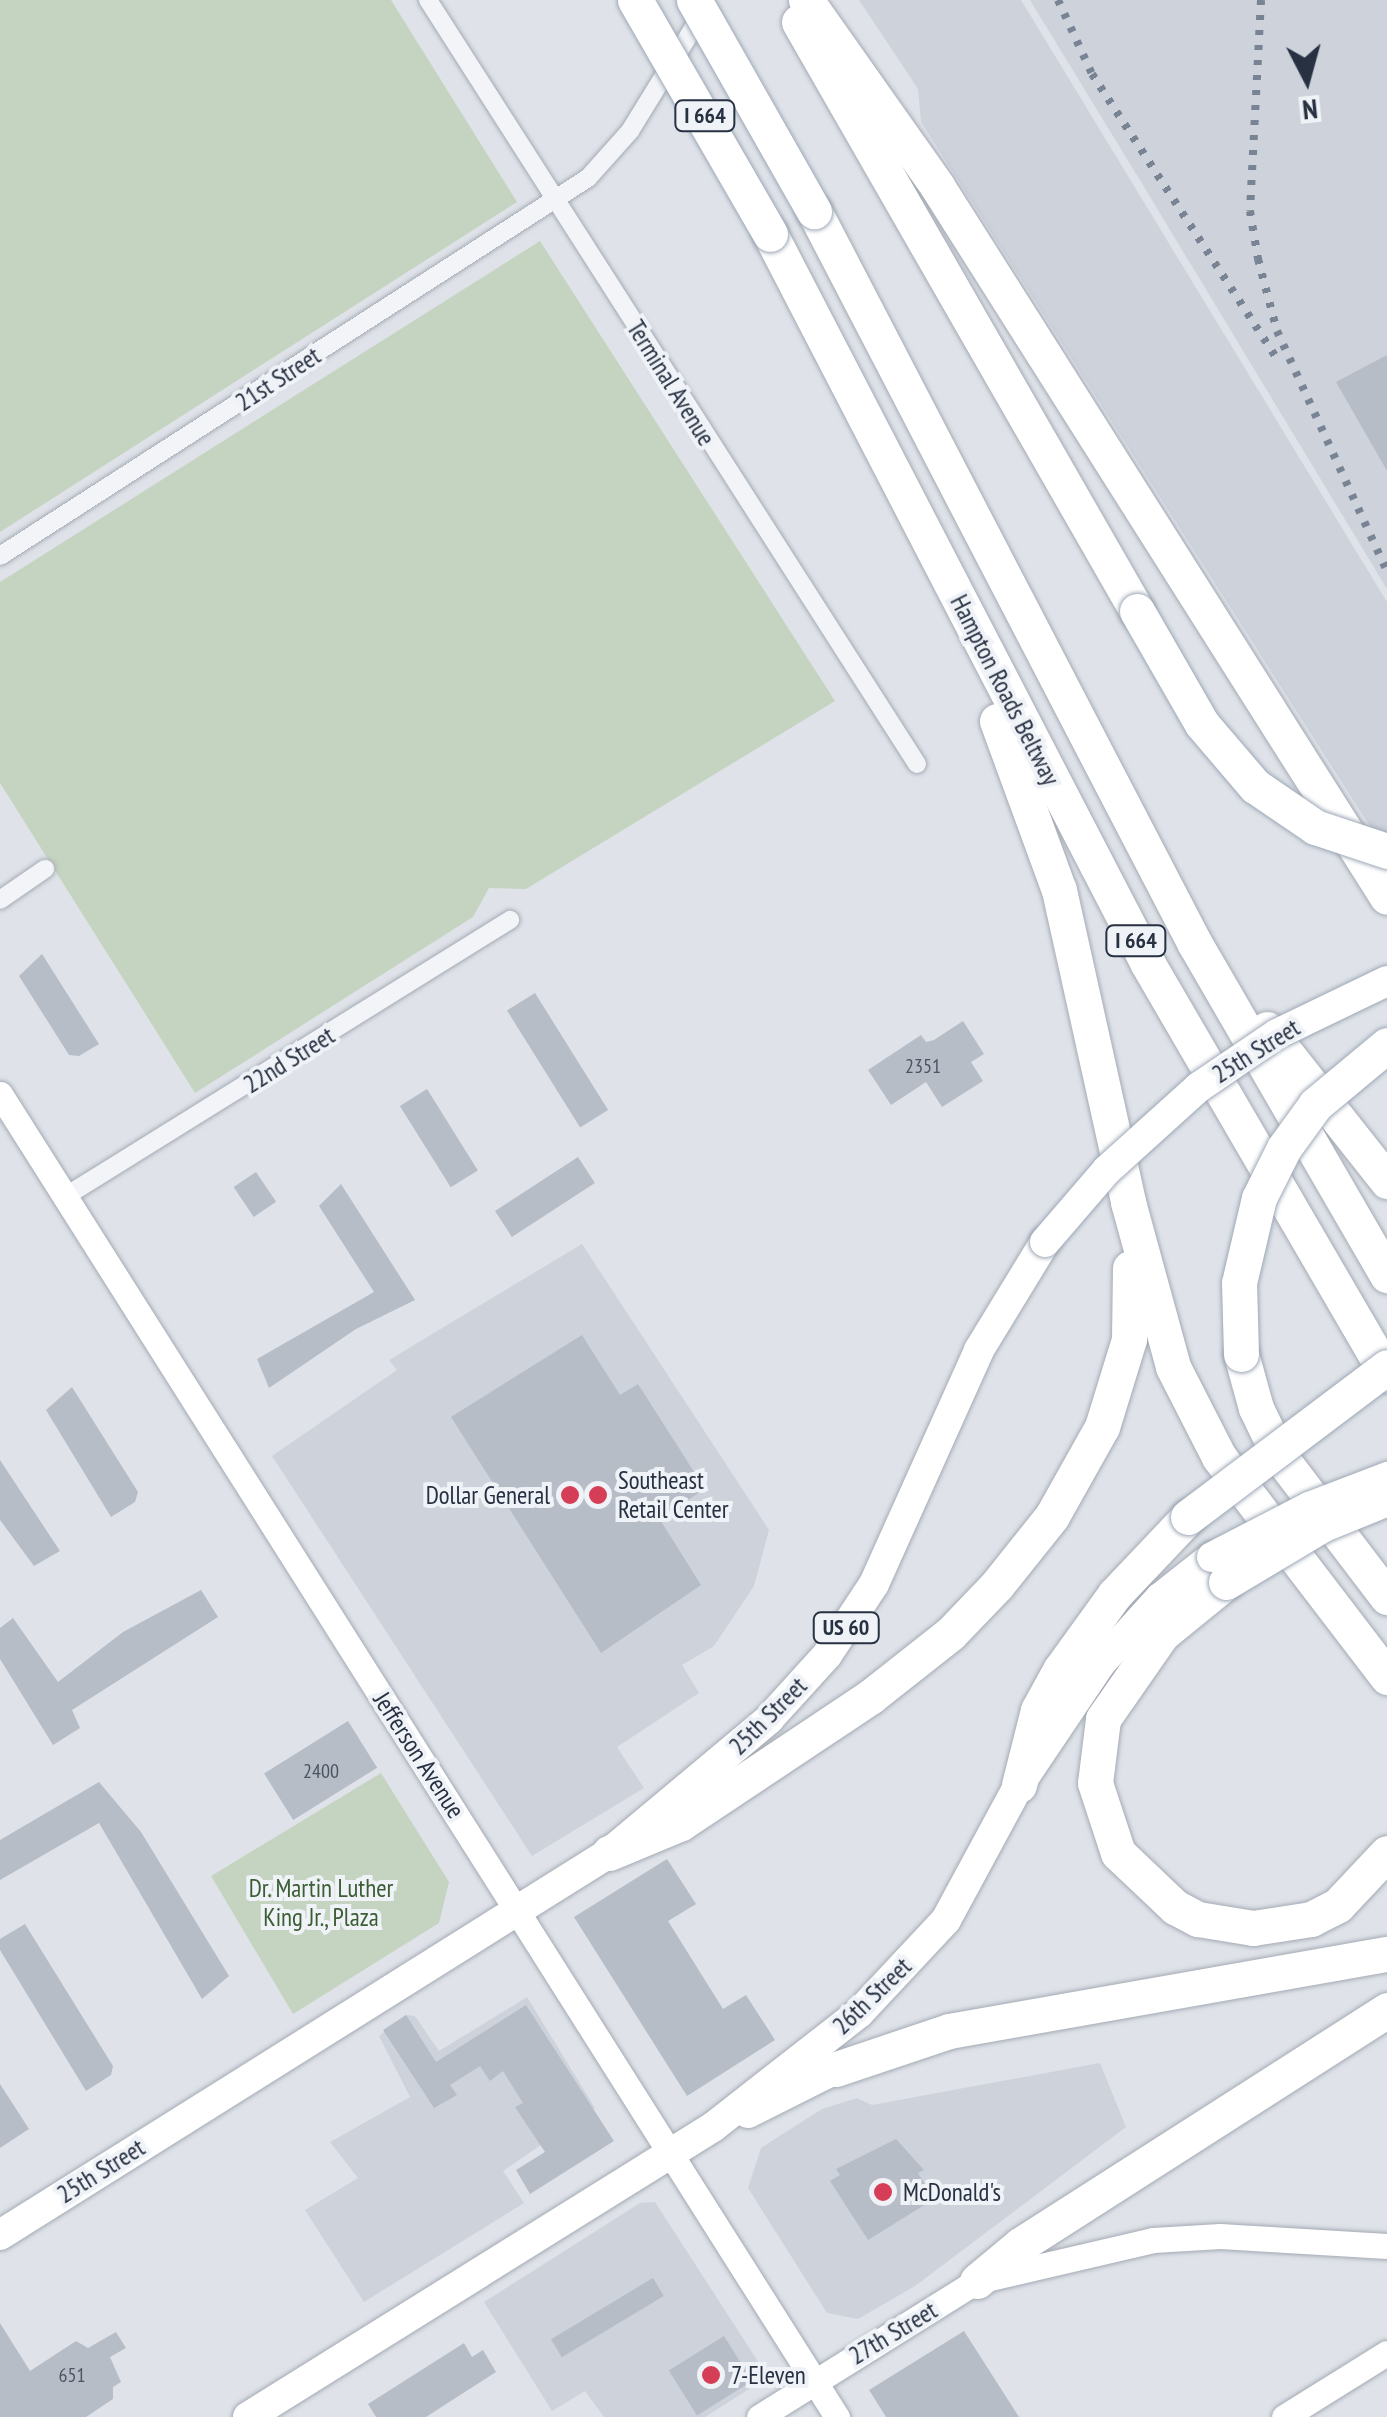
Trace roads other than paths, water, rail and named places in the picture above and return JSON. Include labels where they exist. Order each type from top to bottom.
[{"type":"highway","name":"Hampton Roads Beltway","points":[[634,0],[770,234],[1148,964],[1387,1370]]},
{"type":"highway","name":"Hampton Roads Beltway","points":[[694,0],[814,211],[1146,851],[1387,1275]]},
{"type":"highway","points":[[786,0],[923,196],[1387,897]]},
{"type":"highway","points":[[806,0],[923,196],[1137,610],[1202,724],[1255,786],[1316,827],[1387,851]]},
{"type":"highway","points":[[904,497],[952,629],[1008,744],[1048,851],[1128,1202],[1186,1400],[1251,1501],[1387,1677]]},
{"type":"highway","points":[[1146,851],[1211,934],[1286,1060],[1387,1181]]},
{"type":"highway","points":[[1387,1045],[1316,1104],[1284,1148],[1259,1198],[1239,1283],[1242,1354],[1278,1454],[1387,1597]]},
{"type":"highway","points":[[609,1853],[681,1823],[870,1697],[951,1633],[1026,1552],[1082,1470],[1118,1386],[1131,1313],[1128,1202]]},
{"type":"highway","points":[[1020,1785],[1038,1710],[1060,1670],[1114,1594],[1188,1517],[1387,1370]]},
{"type":"highway","points":[[1387,1498],[1219,1570],[1162,1634],[1102,1719],[1095,1783],[1118,1853],[1175,1907],[1198,1919],[1254,1928],[1310,1919],[1338,1905],[1387,1853]]},
{"type":"highway","points":[[836,2068],[949,2031],[1387,1954]]},
{"type":"highway","points":[[976,2282],[1020,2244],[1387,2010]]},
{"type":"main road","name":"25th Street","points":[[0,2234],[609,1853],[742,1746],[827,1656],[897,1543],[979,1350],[1045,1242],[1107,1170],[1199,1087],[1277,1034],[1387,982]]},
{"type":"main road","name":"Jefferson Avenue","points":[[0,1094],[837,2417]]},
{"type":"main road","name":"26th Street","points":[[248,2417],[713,2127],[859,2013],[923,1946],[969,1885],[1020,1785],[1101,1663],[1160,1598],[1219,1570],[1309,1507],[1387,1477]]},
{"type":"main road","points":[[713,2127],[836,2068]]},
{"type":"main road","name":"27th Street","points":[[759,2417],[976,2282],[1153,2240],[1220,2236],[1387,2246]]},
{"type":"main road","points":[[1284,2417],[1387,2352]]},
{"type":"street","name":"Terminal Avenue","points":[[428,0],[918,764]]},
{"type":"street","name":"21st Street","points":[[0,556],[556,201],[630,131],[710,0]]},
{"type":"street","points":[[0,900],[46,869]]},
{"type":"street","name":"22nd Street","points":[[66,1196],[510,920]]},
{"type":"railway","points":[[1058,0],[1092,74],[1279,362]]},
{"type":"railway","points":[[1261,0],[1250,211],[1258,259],[1277,331],[1387,571]]},
{"type":"place","name":"Dollar General","points":[[570,1495]]},
{"type":"place","name":"Southeast Retail Center","points":[[598,1495]]},
{"type":"place","name":"McDonald's","points":[[883,2192]]},
{"type":"place","name":"7-Eleven","points":[[711,2375]]},
{"type":"park label","name":"Dr. Martin Luther King Jr., Plaza","points":[[321,1904]]}]
